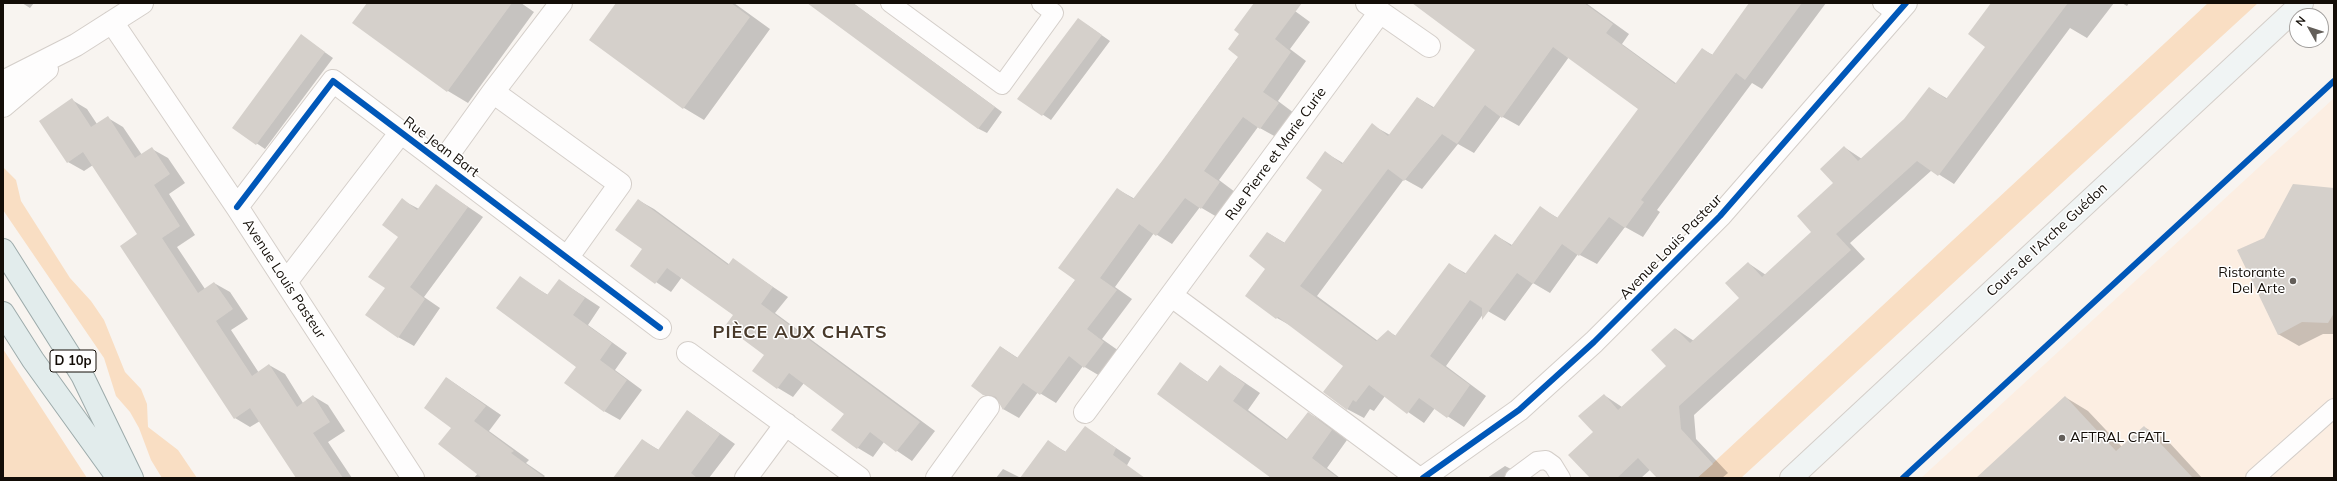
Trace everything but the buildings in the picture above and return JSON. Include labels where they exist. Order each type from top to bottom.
[{"type":"main road","name":"Cours de l'Arche Guédon","points":[[1791,478],[2302,3]]},
{"type":"main road","name":"D 10p","points":[[3,250],[82,375],[132,478]]},
{"type":"main road","name":"D 10p","points":[[3,313],[33,360],[118,478]]},
{"type":"street","points":[[3,82],[76,45],[142,3]]},
{"type":"street","name":"Rue Jean Bart","points":[[442,162],[561,3]]},
{"type":"street","name":"Avenue Louis Pasteur","points":[[1423,478],[1519,410],[1594,342],[1720,216],[1895,7]]},
{"type":"street","name":"Rue Pierre et Marie Curie","points":[[1085,412],[1172,296],[1374,8],[1429,46]]},
{"type":"street","name":"Avenue Louis Pasteur","points":[[112,22],[237,207],[414,478]]},
{"type":"street","points":[[3,106],[76,45]]},
{"type":"street","name":"Rue Jean Bart","points":[[237,207],[334,80],[660,328]]},
{"type":"street","points":[[493,92],[620,184],[567,258]]},
{"type":"street","name":"Rue Jean Bart","points":[[286,282],[401,132]]},
{"type":"street","points":[[1172,296],[1418,478]]},
{"type":"street","points":[[688,353],[859,478]]},
{"type":"street","points":[[937,478],[988,407]]},
{"type":"street","points":[[746,478],[786,424]]},
{"type":"lane","points":[[890,3],[1002,85],[1054,13],[1041,3]]},
{"type":"lane","points":[[2255,478],[2334,408]]},
{"type":"lane","points":[[1514,478],[1537,461],[1546,460],[1553,465],[1561,478]]},
{"type":"shaded area","points":[[2208,3],[2258,3],[1741,478],[1697,478]]},
{"type":"shaded area","points":[[2334,98],[2334,478],[1921,478],[2133,283]]},
{"type":"shaded area","points":[[3,167],[16,180],[21,201],[70,278],[91,301],[104,320],[125,372],[141,389],[147,404],[148,427],[178,450],[197,478],[162,478],[151,460],[139,428],[130,412],[116,396],[104,358],[3,210]]},
{"type":"shaded area","points":[[3,349],[87,478],[3,478]]},
{"type":"cycle path","points":[[1423,478],[1519,410],[1594,342],[1720,216],[1906,3]]},
{"type":"cycle path","points":[[237,207],[333,81],[660,328]]},
{"type":"cycle path","points":[[1903,478],[2334,81]]},
{"type":"place","name":"Ristorante Del Arte","points":[[2293,281]]},
{"type":"place","name":"AFTRAL CFATL","points":[[2062,438]]},
{"type":"district","name":"PIÈCE AUX CHATS","points":[[800,333]]}]
